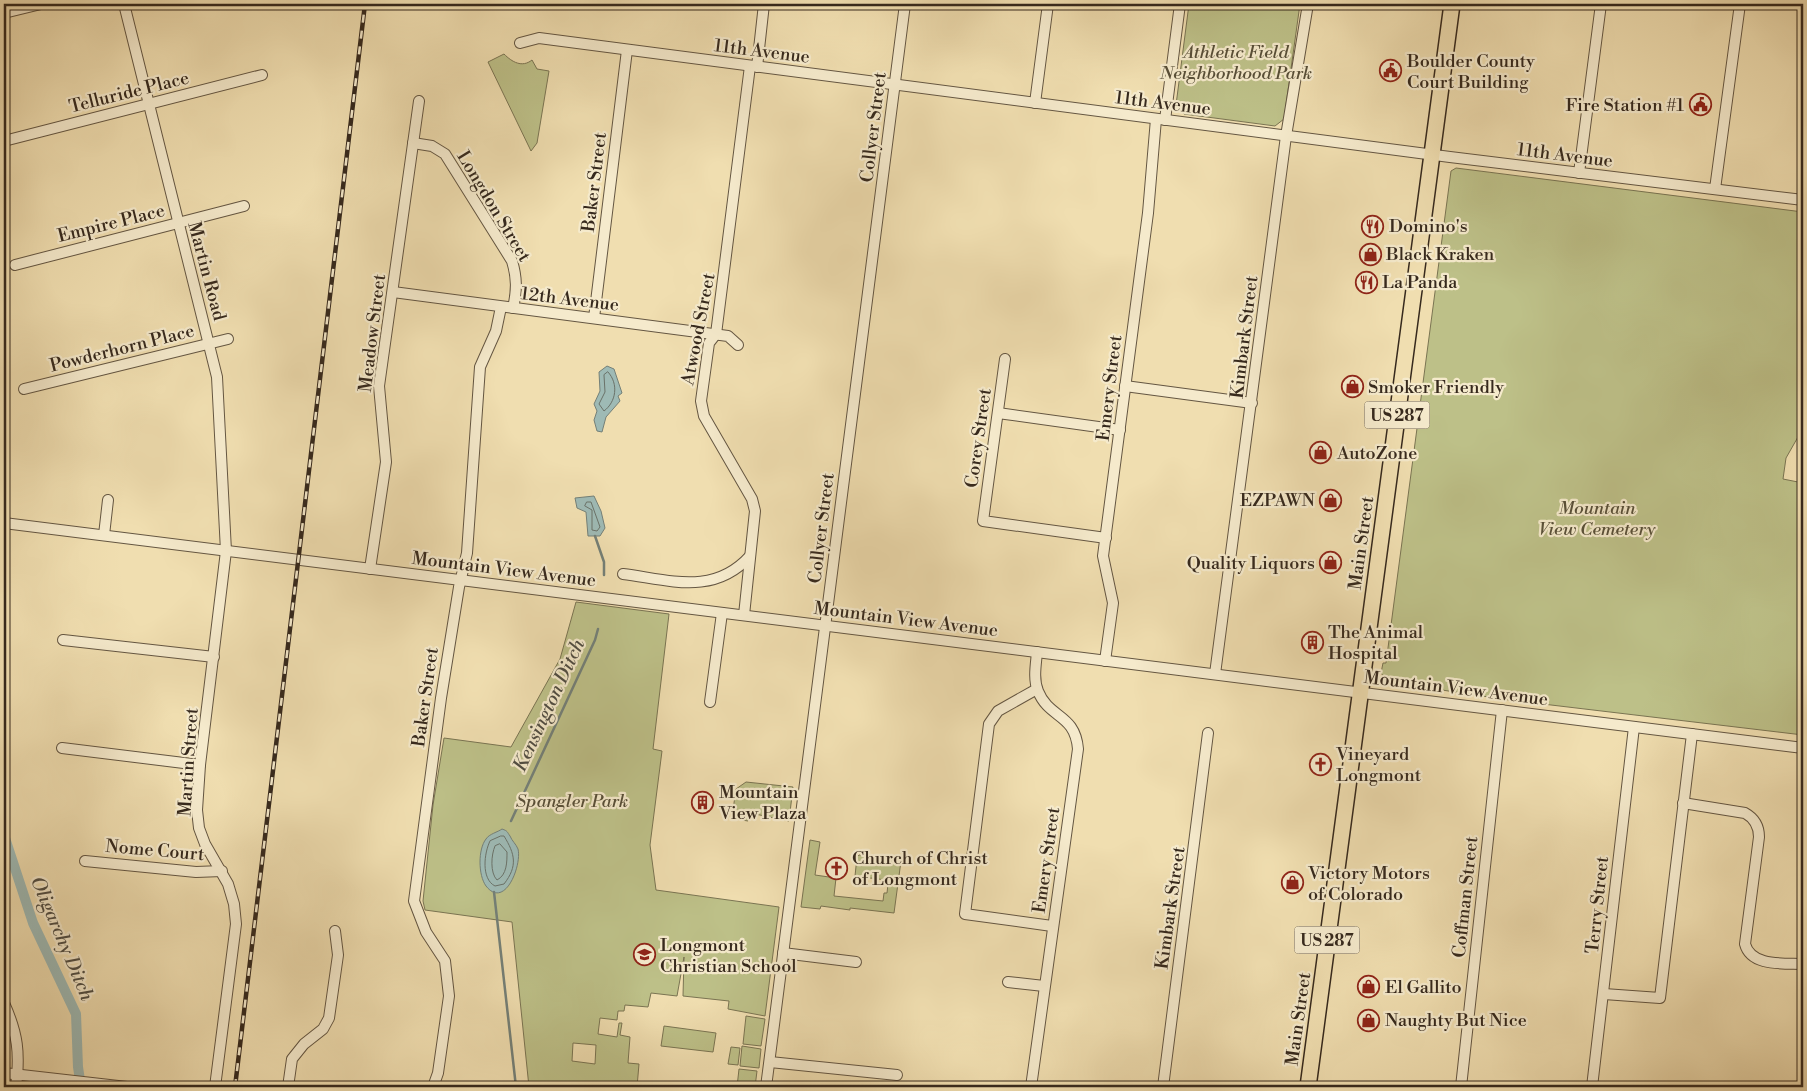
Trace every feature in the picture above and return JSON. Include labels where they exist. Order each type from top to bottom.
[{"type":"highway","name":"Main Street","points":[[1308,1087],[1452,4]]},
{"type":"street","points":[[4,13],[41,4]]},
{"type":"street","name":"Martin Road","points":[[124,4],[210,343],[220,404],[226,551]]},
{"type":"street","name":"Atwood Street","points":[[744,615],[754,511],[752,499],[710,430],[701,401],[709,343],[716,334],[764,4]]},
{"type":"street","name":"Collyer Street","points":[[766,1087],[905,4]]},
{"type":"street","points":[[1035,103],[1048,4]]},
{"type":"street","name":"Emery Street","points":[[1105,660],[1113,603],[1103,556],[1160,119],[1180,4]]},
{"type":"street","name":"Kimbark Street","points":[[1215,674],[1286,136],[1308,4]]},
{"type":"street","points":[[1579,173],[1601,4]]},
{"type":"street","points":[[1715,189],[1740,4]]},
{"type":"street","name":"11th Avenue","points":[[520,43],[539,38],[1432,155],[1803,200]]},
{"type":"street","name":"Baker Street","points":[[594,318],[627,50]]},
{"type":"street","name":"Telluride Place","points":[[4,141],[262,74]]},
{"type":"street","name":"Meadow Street","points":[[370,569],[386,462],[379,386],[418,101]]},
{"type":"street","name":"Longdon Street","points":[[413,143],[432,146],[445,154],[512,261],[517,275],[517,289],[513,308]]},
{"type":"street","name":"Empire Place","points":[[15,265],[244,206]]},
{"type":"street","name":"12th Avenue","points":[[393,292],[716,334],[728,336],[738,345]]},
{"type":"street","name":"Baker Street","points":[[433,1087],[438,1072],[449,996],[445,961],[426,932],[414,901],[441,698],[460,580],[467,553],[480,368],[496,331],[501,307]]},
{"type":"street","name":"Powderhorn Place","points":[[24,389],[228,339]]},
{"type":"street","name":"Corey Street","points":[[1005,359],[983,521],[1106,538]]},
{"type":"street","points":[[1126,386],[1252,403]]},
{"type":"street","points":[[998,413],[1120,430]]},
{"type":"street","points":[[104,536],[108,500]]},
{"type":"street","name":"Mountain View Avenue","points":[[4,523],[1803,748]]},
{"type":"street","name":"Martin Street","points":[[215,1087],[236,924],[234,904],[222,871],[199,828],[197,810],[200,766],[226,551]]},
{"type":"street","points":[[623,574],[694,583],[710,582],[740,568],[750,556]]},
{"type":"street","points":[[710,702],[722,613]]},
{"type":"street","points":[[63,640],[214,657]]},
{"type":"street","points":[[1037,652],[1035,671],[1037,689],[998,711],[989,724],[965,914],[1052,926]]},
{"type":"street","name":"Emery Street","points":[[1031,1087],[1078,749],[1077,737],[1072,726],[1050,708],[1037,689]]},
{"type":"street","name":"Coffman Street","points":[[1461,1087],[1502,710]]},
{"type":"street","name":"Terry Street","points":[[1592,1087],[1634,726]]},
{"type":"street","name":"Kimbark Street","points":[[1162,1087],[1208,733]]},
{"type":"street","points":[[1604,994],[1660,998],[1692,734]]},
{"type":"street","points":[[62,748],[200,766]]},
{"type":"street","points":[[1683,803],[1745,813],[1753,818],[1759,837],[1745,944],[1747,951],[1759,960],[1803,964]]},
{"type":"street","name":"Nome Court","points":[[85,861],[196,872],[222,871]]},
{"type":"street","points":[[288,1087],[292,1059],[304,1044],[323,1029],[330,1018],[338,955],[335,931]]},
{"type":"street","points":[[782,953],[856,962]]},
{"type":"street","points":[[1008,982],[1044,986]]},
{"type":"street","points":[[4,1003],[14,1025],[18,1043],[16,1087]]},
{"type":"street","points":[[770,1062],[897,1075]]},
{"type":"street","points":[[4,1073],[126,1087]]},
{"type":"green space","name":"Athletic Field Neighborhood Park","points":[[1189,4],[1300,4],[1284,119],[1275,126],[1184,114],[1176,105]]},
{"type":"green space","points":[[504,54],[521,64],[532,60],[537,69],[549,71],[537,143],[531,151],[488,62]]},
{"type":"green space","name":"Mountain View Cemetery","points":[[1456,168],[1803,212],[1803,394],[1798,437],[1786,458],[1783,479],[1803,483],[1803,735],[1509,700],[1388,682],[1381,673],[1383,663],[1386,663],[1451,171]]},
{"type":"green space","name":"Spangler Park","points":[[576,602],[669,614],[653,749],[662,751],[650,845],[656,890],[779,907],[765,1016],[728,1009],[729,1001],[683,996],[684,957],[677,996],[651,993],[648,1007],[625,1005],[624,1011],[618,1011],[617,1020],[600,1018],[598,1034],[617,1037],[619,1023],[622,1023],[620,1035],[630,1037],[628,1063],[639,1064],[637,1087],[529,1087],[512,922],[425,910],[423,901],[433,805],[444,738],[511,747],[560,659]],"holes":[[[573,1043],[596,1045],[595,1064],[572,1061]]]},
{"type":"green space","points":[[746,782],[793,787],[789,821],[750,813],[748,821],[742,820],[733,810],[736,789]]},
{"type":"green space","points":[[810,840],[820,842],[815,875],[836,878],[834,896],[883,901],[884,893],[887,893],[888,884],[885,883],[886,880],[855,876],[857,857],[859,855],[901,861],[894,913],[821,906],[820,909],[801,907]]},
{"type":"green space","points":[[746,1016],[765,1019],[761,1046],[743,1044]]},
{"type":"green space","points":[[664,1026],[716,1033],[713,1052],[661,1046]]},
{"type":"green space","points":[[742,1046],[761,1049],[759,1068],[740,1066]]},
{"type":"green space","points":[[731,1047],[740,1048],[738,1065],[728,1064]]},
{"type":"green space","points":[[739,1069],[757,1071],[755,1087],[737,1087]]},
{"type":"water","points":[[607,366],[614,369],[622,393],[618,396],[620,401],[606,417],[602,432],[597,431],[594,420],[597,411],[594,404],[600,391],[599,372]]},
{"type":"water","points":[[594,496],[601,511],[605,528],[600,536],[588,536],[586,512],[577,508],[575,498]]},
{"type":"water","points":[[502,829],[507,832],[518,849],[519,856],[511,882],[500,893],[493,892],[483,881],[480,869],[480,855],[486,839]]},
{"type":"waterway","name":"Kensington Ditch","points":[[595,536],[604,562],[604,575]]},
{"type":"waterway","name":"Kensington Ditch","points":[[511,821],[595,640],[598,629]]},
{"type":"waterway","name":"Oligarchy Ditch","points":[[4,835],[33,923],[76,1014],[78,1067],[81,1087]]},
{"type":"waterway","name":"Kensington Ditch","points":[[494,892],[516,1087]]},
{"type":"railway","points":[[235,1087],[365,4]]},
{"type":"place","name":"Boulder County Court Building","points":[[1391,71]]},
{"type":"place","name":"Fire Station #1","points":[[1700,105]]},
{"type":"place","name":"Domino's","points":[[1373,226]]},
{"type":"place","name":"Black Kraken","points":[[1370,254]]},
{"type":"place","name":"La Panda","points":[[1366,282]]},
{"type":"place","name":"Smoker Friendly","points":[[1352,387]]},
{"type":"place","name":"AutoZone","points":[[1321,453]]},
{"type":"place","name":"EZPAWN","points":[[1331,500]]},
{"type":"place","name":"Quality Liquors","points":[[1331,563]]},
{"type":"place","name":"The Animal Hospital","points":[[1312,642]]},
{"type":"place","name":"Vineyard Longmont","points":[[1320,764]]},
{"type":"place","name":"Mountain View Plaza","points":[[703,802]]},
{"type":"place","name":"Church of Christ of Longmont","points":[[836,868]]},
{"type":"place","name":"Victory Motors of Colorado","points":[[1292,883]]},
{"type":"place","name":"Longmont Christian School","points":[[644,955]]},
{"type":"place","name":"El Gallito","points":[[1369,987]]},
{"type":"place","name":"Naughty But Nice","points":[[1369,1020]]}]
